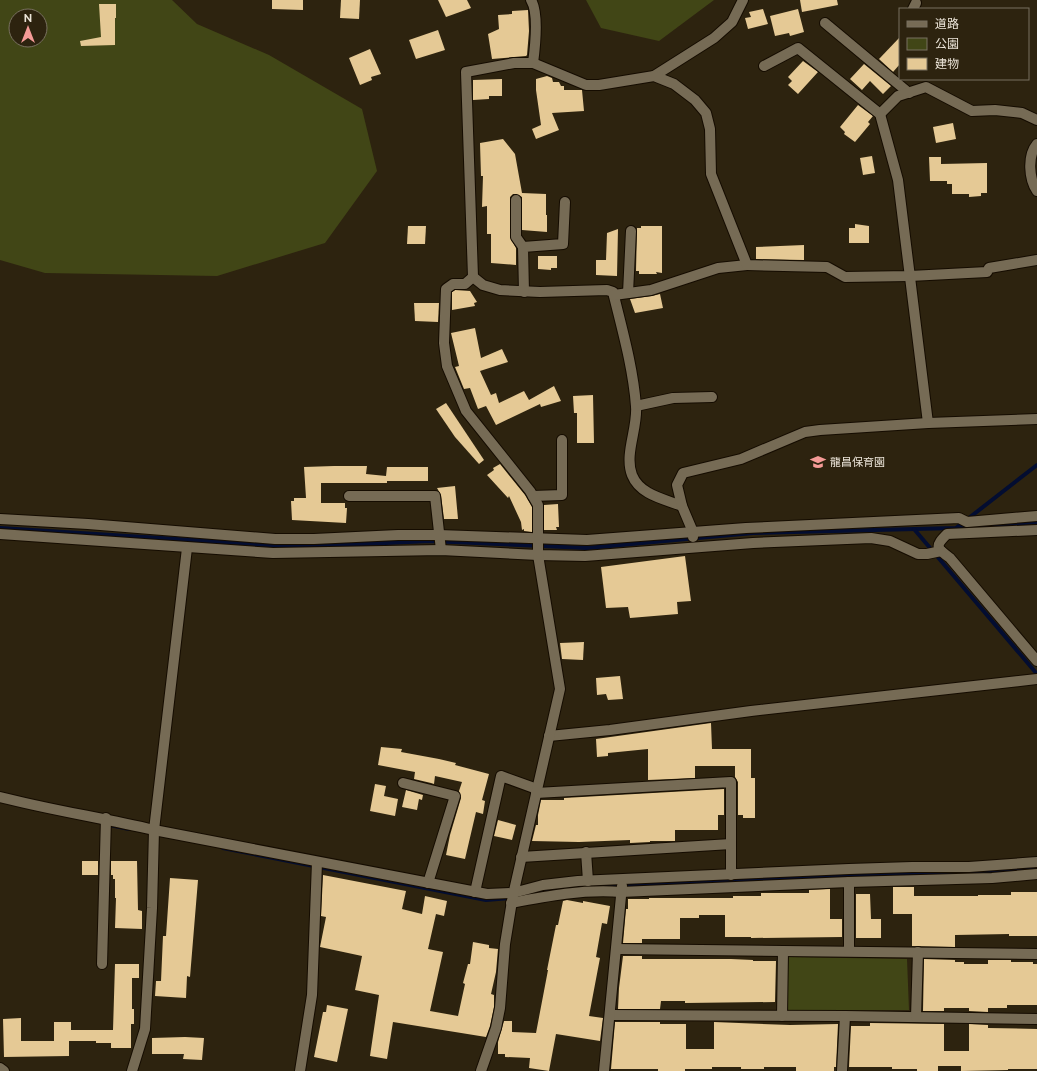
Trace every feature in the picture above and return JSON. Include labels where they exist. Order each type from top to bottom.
[{"type":"street","points":[[531,0],[534,5],[535,40],[533,63]]},
{"type":"street","points":[[682,506],[651,495],[642,489],[632,476],[628,461],[636,422],[636,406],[631,371],[613,292],[607,290],[524,292],[500,290],[483,285],[473,277],[466,72],[514,63],[533,63],[586,85],[599,86],[654,76],[714,38],[732,22],[743,0]]},
{"type":"street","points":[[825,23],[909,93]]},
{"type":"street","points":[[764,66],[798,48],[880,114],[898,180],[928,423]]},
{"type":"street","points":[[654,76],[674,84],[696,100],[706,112],[710,129],[711,174],[747,265]]},
{"type":"street","points":[[932,80],[932,91]]},
{"type":"street","points":[[880,114],[898,96],[926,87],[972,111],[995,110],[1022,113],[1037,120]]},
{"type":"street","points":[[1037,144],[1033,150],[1030,163],[1031,176],[1037,191]]},
{"type":"street","points":[[516,200],[516,237],[523,247],[524,292]]},
{"type":"street","points":[[523,247],[563,244],[565,202]]},
{"type":"street","points":[[628,293],[631,231]]},
{"type":"street","points":[[614,295],[651,290],[718,268],[747,265],[826,267],[845,277],[910,276],[988,272],[989,268],[1037,260]]},
{"type":"street","points":[[473,277],[465,284],[452,284],[446,289],[444,343],[447,366],[466,411],[533,496],[538,505],[538,547],[560,689],[512,898],[505,944],[500,1008],[496,1028],[481,1071]]},
{"type":"street","points":[[636,406],[673,398],[712,397]]},
{"type":"street","points":[[694,539],[682,506],[677,485],[683,473],[741,459],[805,432],[928,423],[1037,419]]},
{"type":"street","points":[[533,496],[562,494],[562,440]]},
{"type":"street","points":[[349,496],[435,496],[440,542]]},
{"type":"street","points":[[936,552],[946,527],[959,518],[965,521],[1037,516]]},
{"type":"street","points":[[0,519],[102,525],[274,546],[314,539],[398,535],[440,542],[538,547],[585,556],[694,539],[746,528],[946,527],[1037,530]]},
{"type":"street","points":[[0,534],[187,548],[440,542],[538,547],[587,540],[694,539],[753,543],[871,538],[890,541],[918,554],[936,552],[950,558],[1037,661]]},
{"type":"street","points":[[132,1071],[145,1029],[152,908],[154,834],[187,548]]},
{"type":"street","points":[[549,736],[610,730],[751,711],[1036,679]]},
{"type":"street","points":[[475,892],[501,776],[536,791],[731,782],[731,875]]},
{"type":"street","points":[[403,783],[455,796],[428,883]]},
{"type":"street","points":[[0,797],[154,834],[317,866],[512,898],[609,891],[622,886],[731,875],[912,867],[969,867],[1037,862]]},
{"type":"street","points":[[102,964],[106,823]]},
{"type":"street","points":[[521,858],[586,852],[731,844]]},
{"type":"street","points":[[586,852],[588,881]]},
{"type":"street","points":[[300,1071],[312,995],[317,866]]},
{"type":"street","points":[[512,898],[543,885],[588,881],[622,886],[992,878],[1037,874]]},
{"type":"street","points":[[849,882],[849,951]]},
{"type":"street","points":[[604,1071],[622,886]]},
{"type":"street","points":[[616,949],[1037,954]]},
{"type":"street","points":[[782,1016],[783,951]]},
{"type":"street","points":[[916,1017],[918,952]]},
{"type":"street","points":[[610,1015],[1037,1018]]},
{"type":"street","points":[[842,1071],[845,1016]]},
{"type":"street","points":[[0,1068],[4,1071]]},
{"type":"green space","points":[[0,0],[172,0],[197,24],[269,55],[362,109],[377,171],[325,243],[217,276],[45,273],[0,260]]},
{"type":"green space","points":[[586,0],[714,0],[659,41],[601,28]]},
{"type":"green space","points":[[787,957],[907,959],[909,1010],[786,1010]]},
{"type":"building","points":[[272,0],[303,0],[303,10],[272,9]]},
{"type":"building","points":[[341,0],[360,0],[359,19],[340,18]]},
{"type":"building","points":[[438,0],[467,0],[471,8],[446,17]]},
{"type":"building","points":[[800,0],[837,0],[838,5],[802,12]]},
{"type":"building","points":[[99,4],[116,4],[115,45],[81,46],[80,41],[101,37]]},
{"type":"building","points":[[763,9],[768,24],[748,29],[745,18],[751,17],[749,12]]},
{"type":"building","points":[[798,9],[804,32],[790,36],[789,33],[775,36],[770,16]]},
{"type":"building","points":[[528,10],[529,31],[527,55],[492,59],[488,34],[499,29],[498,15],[512,14],[512,11]]},
{"type":"building","points":[[438,30],[445,50],[416,59],[409,40]]},
{"type":"building","points":[[899,38],[899,65],[893,72],[879,59]]},
{"type":"building","points":[[370,49],[381,74],[371,77],[372,80],[360,85],[349,58]]},
{"type":"building","points":[[803,61],[818,72],[798,94],[788,85],[792,81],[788,77]]},
{"type":"building","points":[[864,64],[891,86],[883,94],[870,81],[862,90],[850,79]]},
{"type":"building","points":[[547,76],[552,78],[553,82],[559,82],[561,86],[564,86],[564,90],[582,90],[584,111],[552,113],[559,130],[536,139],[532,129],[541,125],[536,79]]},
{"type":"building","points":[[502,79],[502,96],[489,96],[489,99],[473,100],[473,80]]},
{"type":"building","points":[[858,105],[873,116],[868,122],[870,124],[855,142],[844,134],[845,132],[840,127]]},
{"type":"building","points":[[953,123],[956,139],[936,143],[933,127]]},
{"type":"building","points":[[503,139],[515,154],[522,193],[546,194],[547,232],[522,230],[522,197],[513,194],[510,197],[510,237],[516,248],[516,265],[491,263],[491,234],[487,234],[487,206],[482,207],[483,176],[481,176],[480,143]]},
{"type":"building","points":[[872,156],[875,173],[863,175],[860,158]]},
{"type":"building","points":[[929,157],[941,157],[941,164],[987,163],[987,193],[981,193],[981,196],[969,197],[969,194],[952,194],[952,184],[947,184],[947,181],[930,181]]},
{"type":"building","points":[[855,224],[869,226],[869,243],[849,243],[849,228],[855,228]]},
{"type":"building","points":[[408,226],[426,226],[425,244],[407,244]]},
{"type":"building","points":[[641,226],[662,226],[662,273],[656,272],[657,274],[639,274],[639,271],[636,271],[637,228],[641,228]]},
{"type":"building","points":[[618,229],[617,276],[596,275],[596,260],[606,260],[607,233]]},
{"type":"building","points":[[804,245],[804,260],[756,259],[756,247]]},
{"type":"building","points":[[538,256],[557,256],[557,268],[551,268],[551,270],[538,269]]},
{"type":"building","points":[[455,290],[470,291],[477,302],[474,303],[475,306],[452,310],[452,292]]},
{"type":"building","points":[[660,294],[663,308],[635,313],[630,299]]},
{"type":"building","points":[[414,303],[439,303],[438,322],[415,321]]},
{"type":"building","points":[[475,328],[481,358],[502,349],[508,362],[480,371],[491,395],[496,393],[499,403],[524,391],[529,400],[554,386],[561,401],[541,407],[540,404],[496,425],[486,406],[478,409],[470,388],[464,389],[455,367],[459,366],[451,333]]},
{"type":"building","points":[[593,395],[594,443],[577,443],[577,413],[574,413],[573,396]]},
{"type":"building","points":[[446,403],[484,460],[479,464],[455,437],[436,409]]},
{"type":"building","points":[[500,464],[525,495],[532,507],[532,532],[524,531],[524,529],[522,530],[521,522],[509,496],[508,498],[487,475],[494,470],[493,468]]},
{"type":"building","points":[[367,466],[366,474],[386,476],[387,467],[428,467],[428,481],[387,481],[387,483],[321,483],[321,503],[345,503],[345,508],[347,508],[346,523],[292,520],[291,501],[294,501],[294,498],[306,498],[304,467]]},
{"type":"building","points":[[455,486],[458,519],[444,519],[441,495],[437,488]]},
{"type":"building","points":[[558,504],[559,527],[556,527],[557,530],[544,530],[544,505]]},
{"type":"building","points":[[685,556],[691,601],[677,602],[678,614],[630,618],[628,607],[606,608],[601,567]]},
{"type":"building","points":[[584,642],[583,660],[562,659],[560,643]]},
{"type":"building","points":[[620,676],[623,699],[608,700],[606,694],[597,695],[596,678]]},
{"type":"building","points":[[711,723],[712,749],[751,749],[751,778],[755,778],[755,818],[743,818],[743,815],[738,815],[738,782],[735,777],[735,766],[695,766],[695,778],[648,780],[648,749],[608,753],[608,756],[597,757],[596,739]]},
{"type":"building","points":[[381,747],[402,749],[401,752],[456,763],[455,765],[489,774],[482,800],[485,801],[483,814],[476,812],[465,859],[446,855],[450,835],[461,798],[459,791],[462,782],[435,776],[434,784],[414,779],[415,772],[378,765]]},
{"type":"building","points":[[375,784],[386,786],[384,796],[398,799],[395,816],[370,811]]},
{"type":"building","points":[[724,789],[724,815],[718,815],[718,830],[675,830],[675,841],[630,843],[630,840],[579,842],[532,841],[536,825],[538,825],[541,800],[564,800],[564,798]]},
{"type":"building","points":[[406,790],[423,795],[422,800],[419,799],[417,810],[402,807]]},
{"type":"building","points":[[498,820],[516,825],[512,840],[494,836]]},
{"type":"building","points":[[82,861],[98,861],[98,875],[82,875]]},
{"type":"building","points":[[111,861],[137,861],[138,910],[142,911],[142,929],[115,928],[115,879],[113,879],[113,875],[111,875]]},
{"type":"building","points":[[323,875],[406,891],[402,909],[422,914],[425,896],[447,901],[444,916],[436,914],[428,949],[443,952],[430,1011],[458,1016],[465,984],[463,983],[468,964],[470,964],[473,942],[489,945],[489,948],[498,949],[496,972],[491,994],[494,995],[494,1007],[486,1037],[393,1022],[387,1059],[370,1056],[379,995],[355,990],[362,956],[320,947],[326,917],[321,916]]},
{"type":"building","points":[[170,878],[198,880],[190,977],[187,976],[186,998],[155,996],[156,981],[161,981],[163,936],[166,936]]},
{"type":"building","points":[[893,887],[914,887],[914,896],[1011,895],[1011,892],[1037,892],[1037,936],[1009,936],[1009,934],[955,935],[955,947],[912,946],[912,914],[893,914]]},
{"type":"building","points":[[830,889],[830,919],[842,919],[842,937],[725,937],[725,915],[699,915],[699,918],[680,918],[680,939],[642,939],[642,943],[623,943],[628,899],[733,898],[733,896],[761,896],[761,893],[809,893],[809,890]]},
{"type":"building","points":[[856,894],[870,894],[871,919],[881,919],[881,938],[856,938]]},
{"type":"building","points":[[567,900],[583,903],[583,901],[610,906],[607,924],[602,923],[596,957],[600,958],[589,1016],[603,1018],[600,1041],[556,1034],[549,1071],[529,1068],[530,1058],[505,1057],[505,1054],[498,1054],[498,1042],[504,1021],[512,1021],[512,1032],[536,1033],[556,925],[558,925],[563,901]]},
{"type":"building","points":[[623,956],[642,956],[642,959],[731,959],[776,961],[775,1002],[685,1003],[685,1001],[661,1001],[660,1009],[618,1009]]},
{"type":"building","points":[[924,959],[955,960],[955,962],[964,962],[964,964],[988,964],[988,960],[1033,962],[1033,964],[1037,964],[1037,1005],[1007,1005],[1007,1008],[988,1008],[988,1012],[969,1011],[969,1008],[944,1008],[944,1011],[923,1011]]},
{"type":"building","points":[[115,964],[139,964],[139,978],[132,978],[132,1009],[134,1009],[134,1024],[131,1024],[131,1048],[111,1048],[111,1043],[96,1043],[96,1041],[69,1041],[69,1056],[4,1057],[3,1019],[21,1018],[21,1041],[54,1041],[54,1022],[71,1022],[71,1030],[113,1030]]},
{"type":"building","points":[[327,1005],[348,1009],[337,1062],[314,1057],[323,1012],[326,1012]]},
{"type":"building","points":[[615,1022],[660,1022],[660,1024],[686,1024],[686,1049],[714,1049],[714,1022],[790,1025],[838,1024],[836,1067],[834,1067],[834,1071],[796,1071],[796,1067],[741,1069],[741,1067],[712,1067],[712,1069],[685,1069],[685,1071],[658,1071],[658,1069],[611,1069]]},
{"type":"building","points":[[870,1023],[944,1024],[944,1051],[969,1051],[969,1024],[988,1025],[988,1028],[1037,1029],[1037,1069],[961,1071],[961,1066],[938,1066],[938,1071],[917,1071],[917,1069],[892,1069],[892,1067],[849,1067],[851,1026],[870,1026]]},
{"type":"building","points":[[152,1038],[204,1038],[202,1060],[183,1059],[184,1054],[152,1054]]},
{"type":"waterway","points":[[0,528],[271,545],[340,545],[430,541],[587,548],[753,533],[956,528],[1037,465]]},
{"type":"waterway","points":[[957,528],[1037,522]]},
{"type":"waterway","points":[[914,529],[1037,674]]},
{"type":"waterway","points":[[110,825],[129,829]]},
{"type":"waterway","points":[[223,848],[486,900],[511,898]]},
{"type":"waterway","points":[[595,887],[850,875],[987,872],[1037,867]]},
{"type":"waterway","points":[[524,896],[546,890],[584,887]]},
{"type":"place","name":"龍昌保育園","points":[[818,462]]}]
